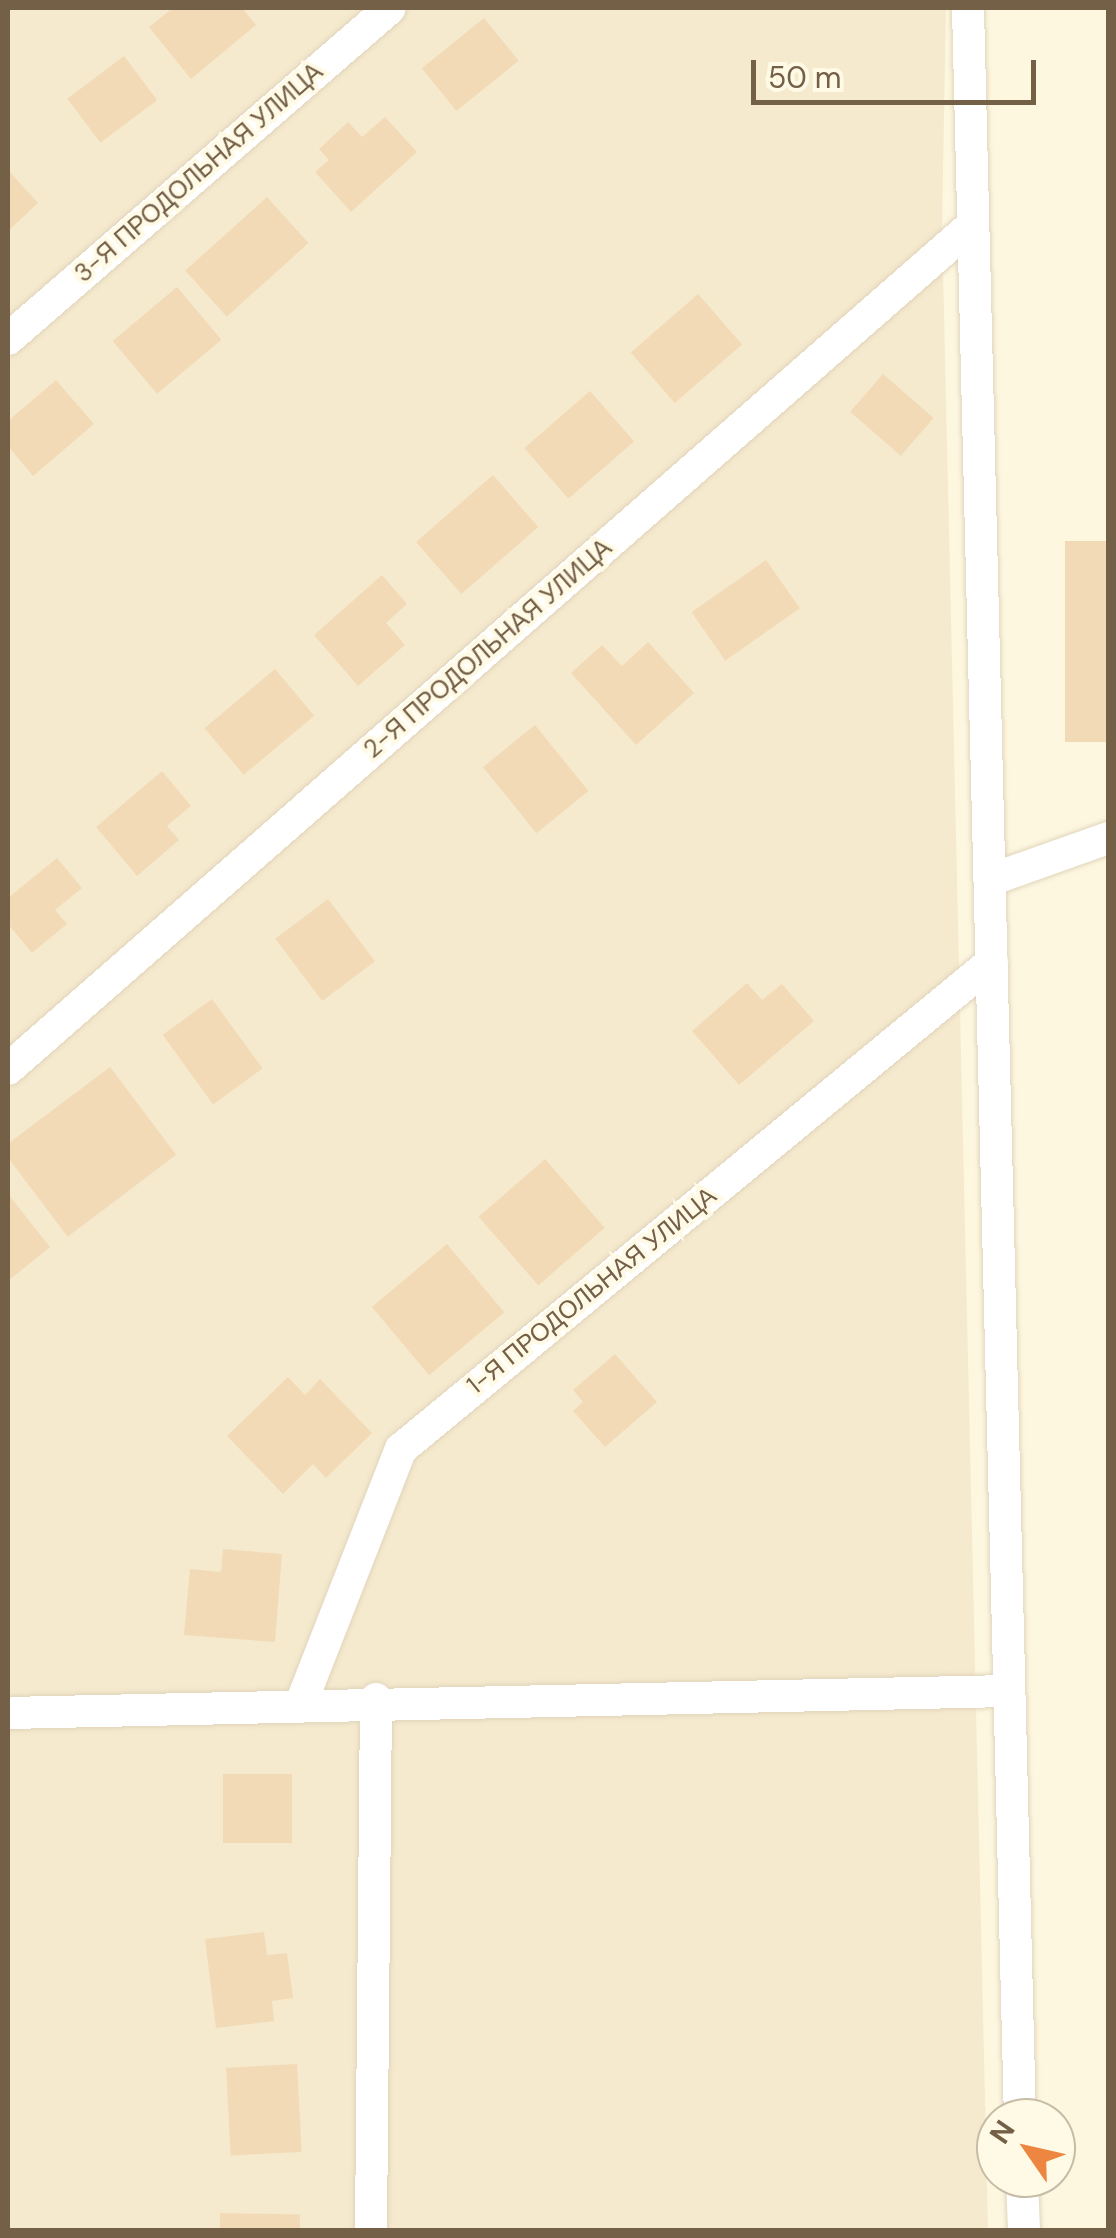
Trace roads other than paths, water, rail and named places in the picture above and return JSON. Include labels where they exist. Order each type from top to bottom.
[{"type":"street","name":"3-Я ПРОДОЛЬНАЯ УЛИЦА","points":[[8,338],[390,8]]},
{"type":"street","points":[[968,8],[968,229],[990,880],[1019,2098]]},
{"type":"street","name":"2-Я ПРОДОЛЬНАЯ УЛИЦА","points":[[8,1068],[968,229]]},
{"type":"street","points":[[990,880],[1108,838]]},
{"type":"street","name":"1-Я ПРОДОЛЬНАЯ УЛИЦА","points":[[302,1701],[400,1449],[992,962]]},
{"type":"street","points":[[8,1713],[376,1699],[1007,1692]]},
{"type":"street","points":[[371,2230],[376,1699]]},
{"type":"street","points":[[1023,2198],[1024,2230]]}]
